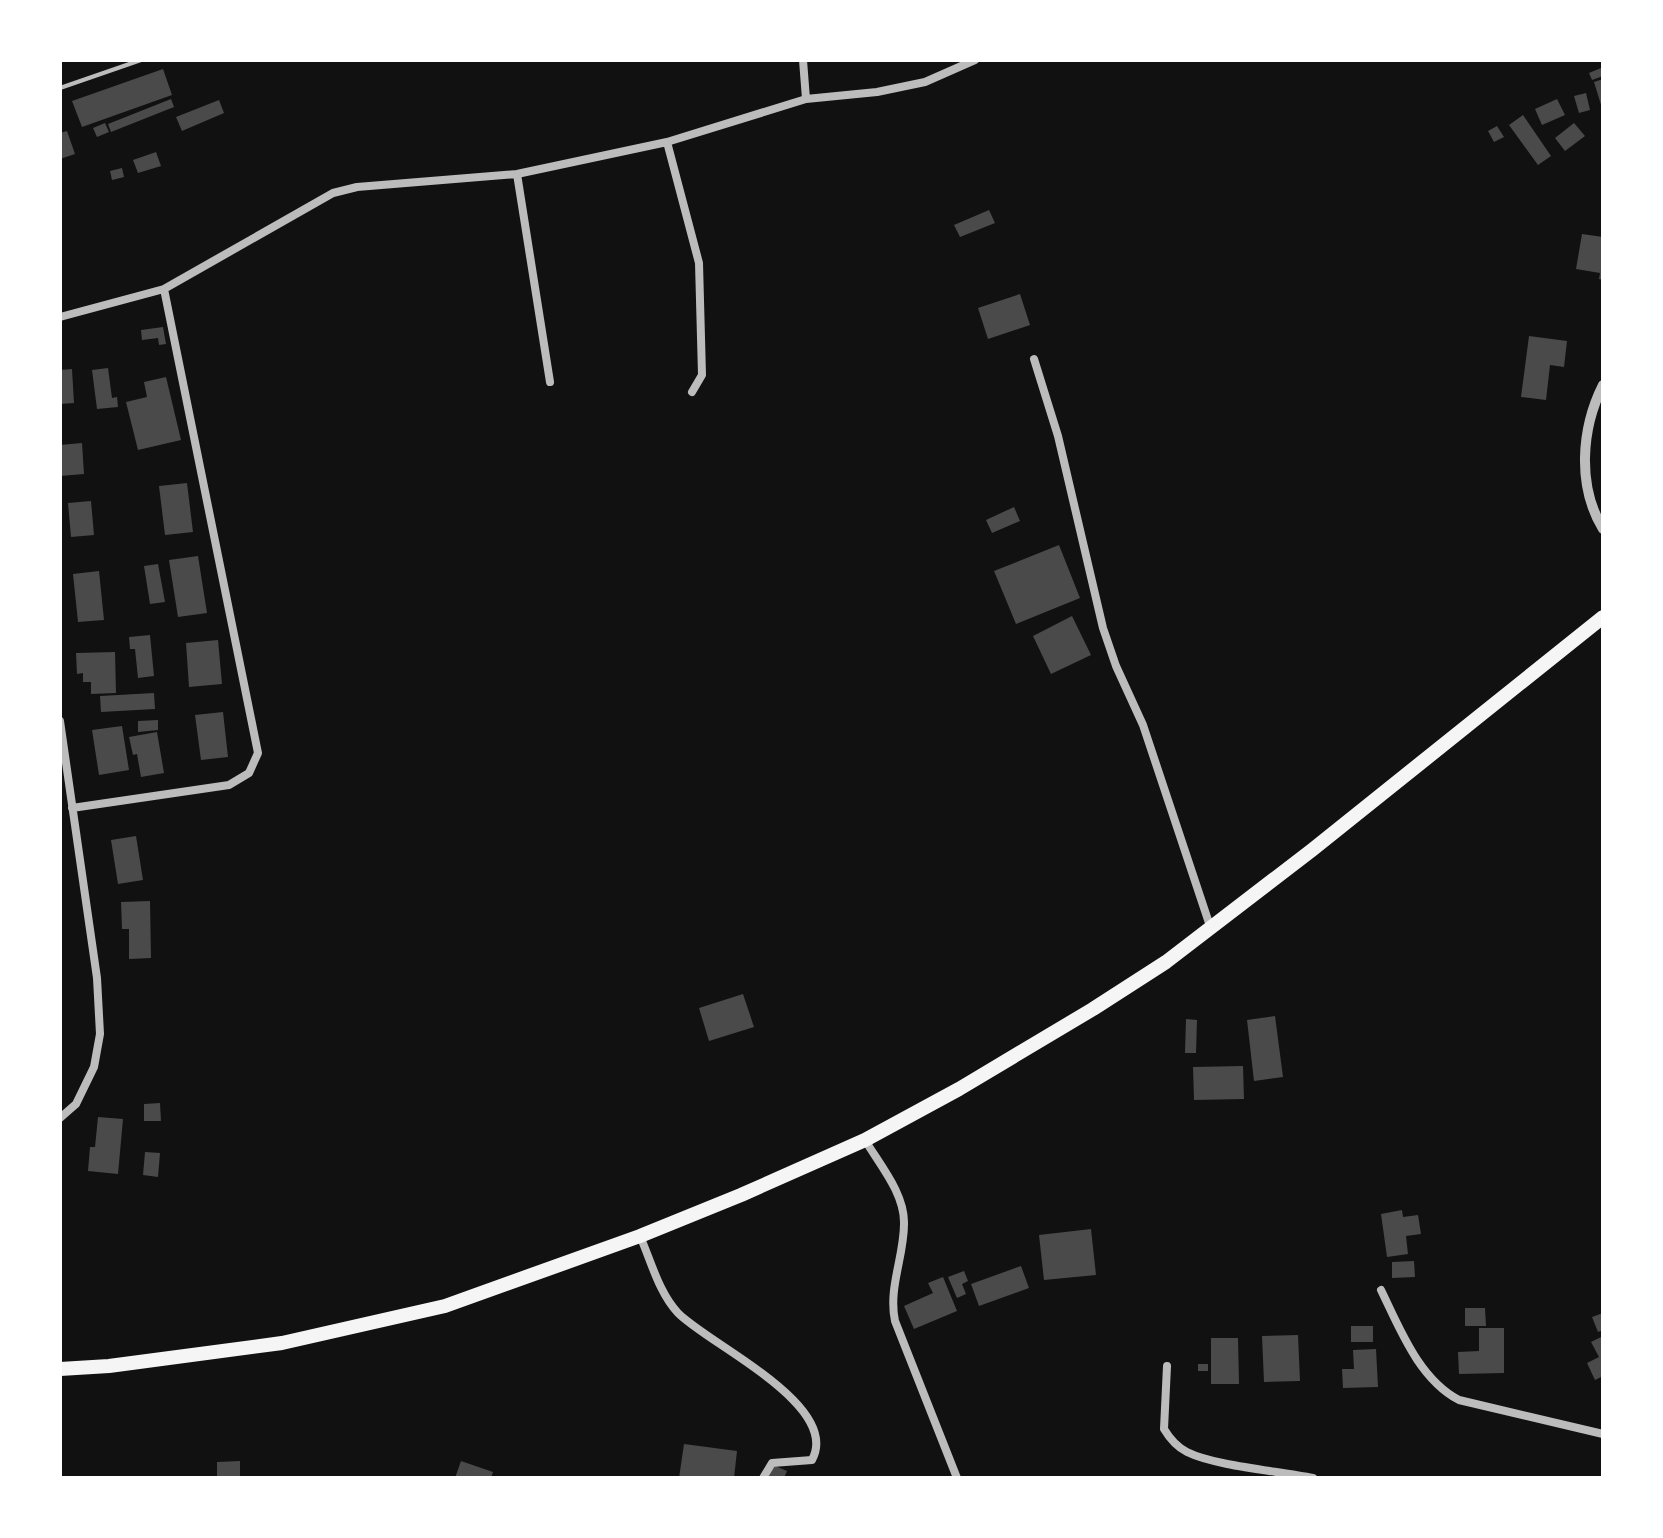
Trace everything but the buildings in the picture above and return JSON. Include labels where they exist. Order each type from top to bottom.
[{"type":"highway","points":[[60,1369],[282,1343],[445,1306],[640,1236],[865,1140],[959,1089],[1166,962],[1312,850],[1603,617]]},
{"type":"street","points":[[803,60],[806,99]]},
{"type":"street","points":[[60,317],[164,289],[333,193],[357,187],[517,174],[667,142],[806,99],[877,92],[925,82],[975,60]]},
{"type":"street","points":[[667,142],[699,263],[702,375],[692,392]]},
{"type":"street","points":[[517,174],[550,382]]},
{"type":"street","points":[[72,808],[229,785],[249,773],[258,753],[164,289]]},
{"type":"street","points":[[1034,359],[1058,436],[1103,628],[1116,666],[1143,725],[1210,926]]},
{"type":"street","points":[[1603,385],[1590,418],[1585,464],[1590,499],[1603,529]]},
{"type":"street","points":[[60,721],[65,774],[97,978],[100,1034],[94,1067],[76,1104],[60,1118]]},
{"type":"street","points":[[865,1140],[900,1198],[904,1223],[893,1294],[895,1321],[957,1478]]},
{"type":"street","points":[[640,1236],[667,1298],[679,1314],[771,1380],[792,1399],[810,1423],[816,1445],[812,1460],[772,1463],[763,1478]]},
{"type":"street","points":[[1381,1290],[1418,1360],[1437,1387],[1459,1400],[1603,1434]]},
{"type":"street","points":[[1167,1366],[1164,1429],[1181,1448],[1190,1454],[1313,1478]]},
{"type":"lane","points":[[60,88],[141,60]]}]
